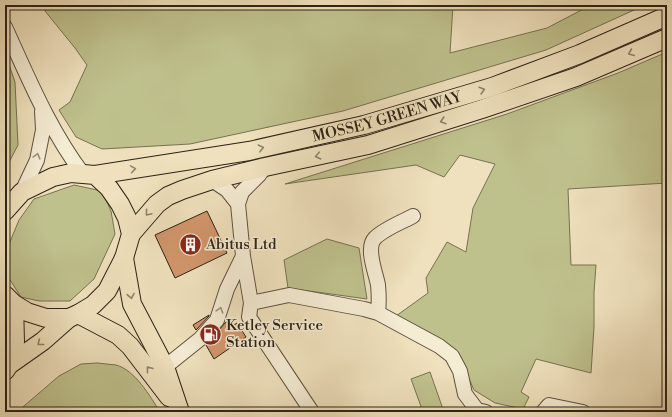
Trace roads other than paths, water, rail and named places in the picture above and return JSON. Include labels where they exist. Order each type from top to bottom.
[{"type":"main road","name":"MOSSEY GREEN WAY","points":[[22,192],[53,177],[71,173],[89,175],[249,151],[364,125],[492,87],[580,54],[667,16]]},
{"type":"main road","name":"MOSSEY GREEN WAY","points":[[131,234],[152,209],[161,201],[174,193],[193,186],[265,167],[368,145],[482,109],[576,77],[667,38]]},
{"type":"main road","points":[[7,368],[73,316],[93,305],[107,291],[124,258],[131,234],[127,218],[120,204],[108,188],[89,175]]},
{"type":"main road","points":[[5,211],[22,192]]},
{"type":"main road","points":[[124,258],[132,304],[165,367],[180,412]]},
{"type":"main road","points":[[9,299],[27,312],[46,318],[73,316],[118,335],[130,346],[180,412]]},
{"type":"main road","points":[[7,368],[15,342],[9,299]]},
{"type":"street","points":[[5,27],[41,107],[67,153],[89,175]]},
{"type":"street","points":[[22,192],[37,160],[43,130],[41,107]]},
{"type":"street","points":[[265,167],[242,192],[238,204],[243,256],[251,303],[249,317],[312,412]]},
{"type":"street","points":[[212,180],[227,190],[238,204]]},
{"type":"street","points":[[378,313],[378,285],[370,252],[372,243],[382,233],[413,216]]},
{"type":"street","points":[[165,367],[200,339],[217,320],[227,289],[243,256]]},
{"type":"street","points":[[251,303],[289,296],[364,309],[378,313],[439,346],[452,356],[460,371],[465,394],[477,410],[486,412]]},
{"type":"street","points":[[543,412],[549,405],[583,412]]},
{"type":"place","name":"Abitus Ltd","points":[[191,244]]},
{"type":"place","name":"Ketley Service Station","points":[[210,334]]}]
